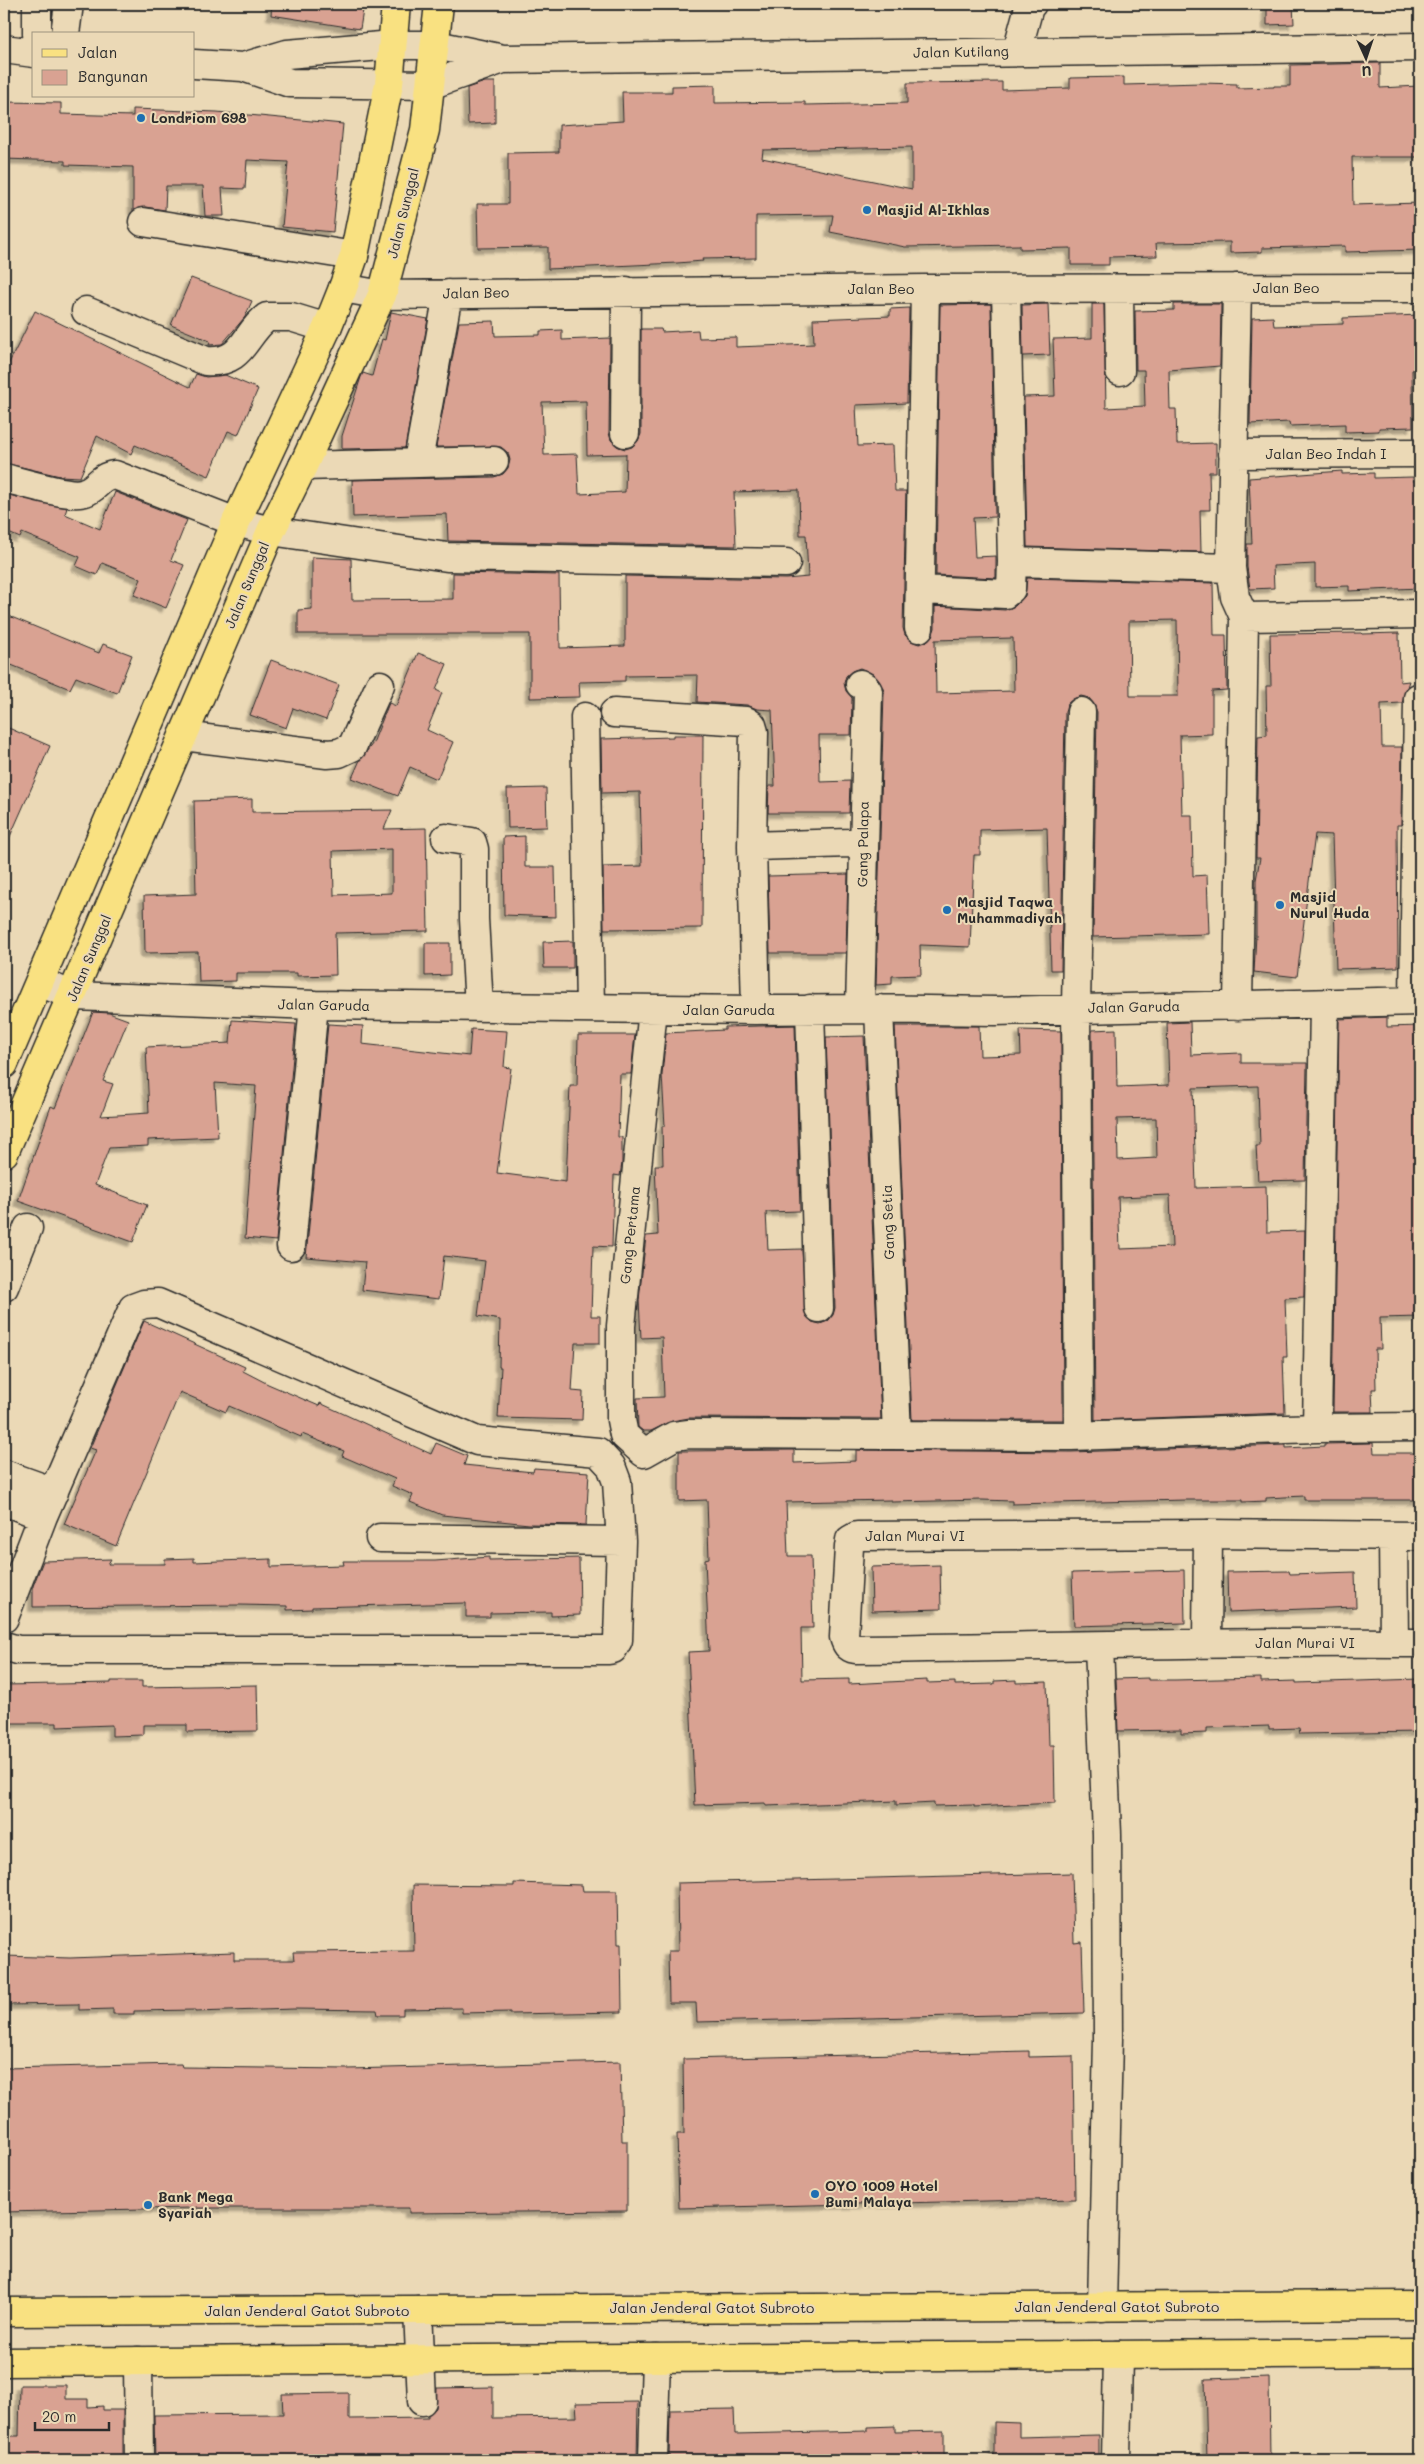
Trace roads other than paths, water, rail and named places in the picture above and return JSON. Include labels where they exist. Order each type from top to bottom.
[{"type":"main road","points":[[4,1064],[236,522],[327,328],[343,288],[354,256],[388,84],[396,4]]},
{"type":"main road","name":"Jalan Sunggal","points":[[9,1124],[73,996],[271,531],[382,294],[425,130],[436,45],[439,4]]},
{"type":"main road","name":"Jalan Jenderal Gatot Subroto","points":[[4,2312],[1420,2305]]},
{"type":"main road","points":[[4,2362],[1420,2353]]},
{"type":"street","points":[[37,4],[37,32]]},
{"type":"street","points":[[65,32],[69,4]]},
{"type":"street","points":[[1017,51],[1029,7],[1032,4]]},
{"type":"street","name":"Jalan Kutilang","points":[[243,67],[287,54],[393,45],[436,45],[503,59],[1420,47]]},
{"type":"street","points":[[4,49],[32,53]]},
{"type":"street","name":"Jalan Kutilang","points":[[430,85],[503,59]]},
{"type":"street","points":[[195,64],[243,67],[290,83],[430,85]]},
{"type":"street","points":[[144,222],[354,256]]},
{"type":"street","name":"Jalan Beo","points":[[343,288],[382,294],[925,289],[1420,288]]},
{"type":"street","points":[[1236,288],[1231,568],[1235,597],[1244,617],[1238,1006]]},
{"type":"street","points":[[919,628],[925,289]]},
{"type":"street","points":[[921,590],[1005,594],[1011,588],[1006,289]]},
{"type":"street","points":[[1119,289],[1120,371]]},
{"type":"street","points":[[625,433],[626,291]]},
{"type":"street","points":[[418,461],[448,294]]},
{"type":"street","points":[[86,311],[206,361],[216,362],[241,350],[267,317],[291,317],[327,328]]},
{"type":"street","name":"Jalan Beo Indah I","points":[[1232,454],[1420,453]]},
{"type":"street","points":[[303,466],[418,461],[494,461]]},
{"type":"street","points":[[4,478],[75,494],[90,490],[101,478],[114,475],[236,522],[271,531],[447,556],[786,563]]},
{"type":"street","points":[[1012,562],[1231,568]]},
{"type":"street","points":[[1244,617],[1420,614]]},
{"type":"street","name":"Gang Palapa","points":[[860,684],[868,691],[870,1009]]},
{"type":"street","points":[[183,736],[327,754],[339,753],[352,747],[380,685]]},
{"type":"street","points":[[1417,1001],[1418,698]]},
{"type":"street","points":[[1079,1427],[1076,1008],[1081,712]]},
{"type":"street","points":[[614,713],[746,722],[752,725],[754,732],[752,846],[756,1010]]},
{"type":"street","points":[[585,717],[590,1008]]},
{"type":"street","points":[[446,838],[472,842],[474,849],[474,919],[479,1007]]},
{"type":"street","points":[[752,846],[850,843]]},
{"type":"street","name":"Jalan Garuda","points":[[40,982],[73,996],[314,1006],[995,1010],[1417,1001]]},
{"type":"street","points":[[1317,1428],[1324,1004]]},
{"type":"street","points":[[291,1246],[314,1006]]},
{"type":"street","name":"Gang Pertama","points":[[653,1009],[621,1326],[621,1420],[624,1435],[644,1453],[674,1436],[689,1434],[897,1435]]},
{"type":"street","points":[[810,1009],[819,1308]]},
{"type":"street","name":"Gang Setia","points":[[870,1009],[897,1435]]},
{"type":"street","points":[[4,1287],[28,1228]]},
{"type":"street","points":[[4,1618],[49,1504],[133,1308],[144,1304],[158,1303],[477,1441],[598,1452],[611,1466],[617,1482],[621,1541],[618,1640],[613,1649],[610,1650],[18,1650],[4,1646]]},
{"type":"street","points":[[897,1435],[1071,1436],[1317,1428],[1420,1427]]},
{"type":"street","points":[[4,1474],[49,1504]]},
{"type":"street","points":[[4,1501],[49,1504]]},
{"type":"street","points":[[1207,1643],[1208,1534]]},
{"type":"street","name":"Jalan Murai VI","points":[[1407,1643],[1207,1643],[1099,1647],[850,1648],[844,1637],[850,1540],[858,1536],[1208,1534],[1420,1536]]},
{"type":"street","points":[[1393,1536],[1407,1643]]},
{"type":"street","points":[[380,1538],[621,1541]]},
{"type":"street","points":[[1099,1647],[1107,1834],[1108,2039],[1102,2307]]},
{"type":"street","points":[[418,2310],[422,2401]]},
{"type":"street","points":[[1116,2460],[1118,2355]]},
{"type":"street","points":[[653,2460],[656,2358]]},
{"type":"street","points":[[138,2361],[139,2460]]},
{"type":"place","name":"Londriom 698","points":[[141,118]]},
{"type":"place","name":"Masjid Al-Ikhlas","points":[[867,210]]},
{"type":"place","name":"Masjid Nurul Huda","points":[[1280,905]]},
{"type":"place","name":"Masjid Taqwa Muhammadiyah","points":[[947,910]]},
{"type":"place","name":"OYO 1009 Hotel Bumi Malaya","points":[[815,2194]]},
{"type":"place","name":"Bank Mega Syariah","points":[[148,2205]]}]
